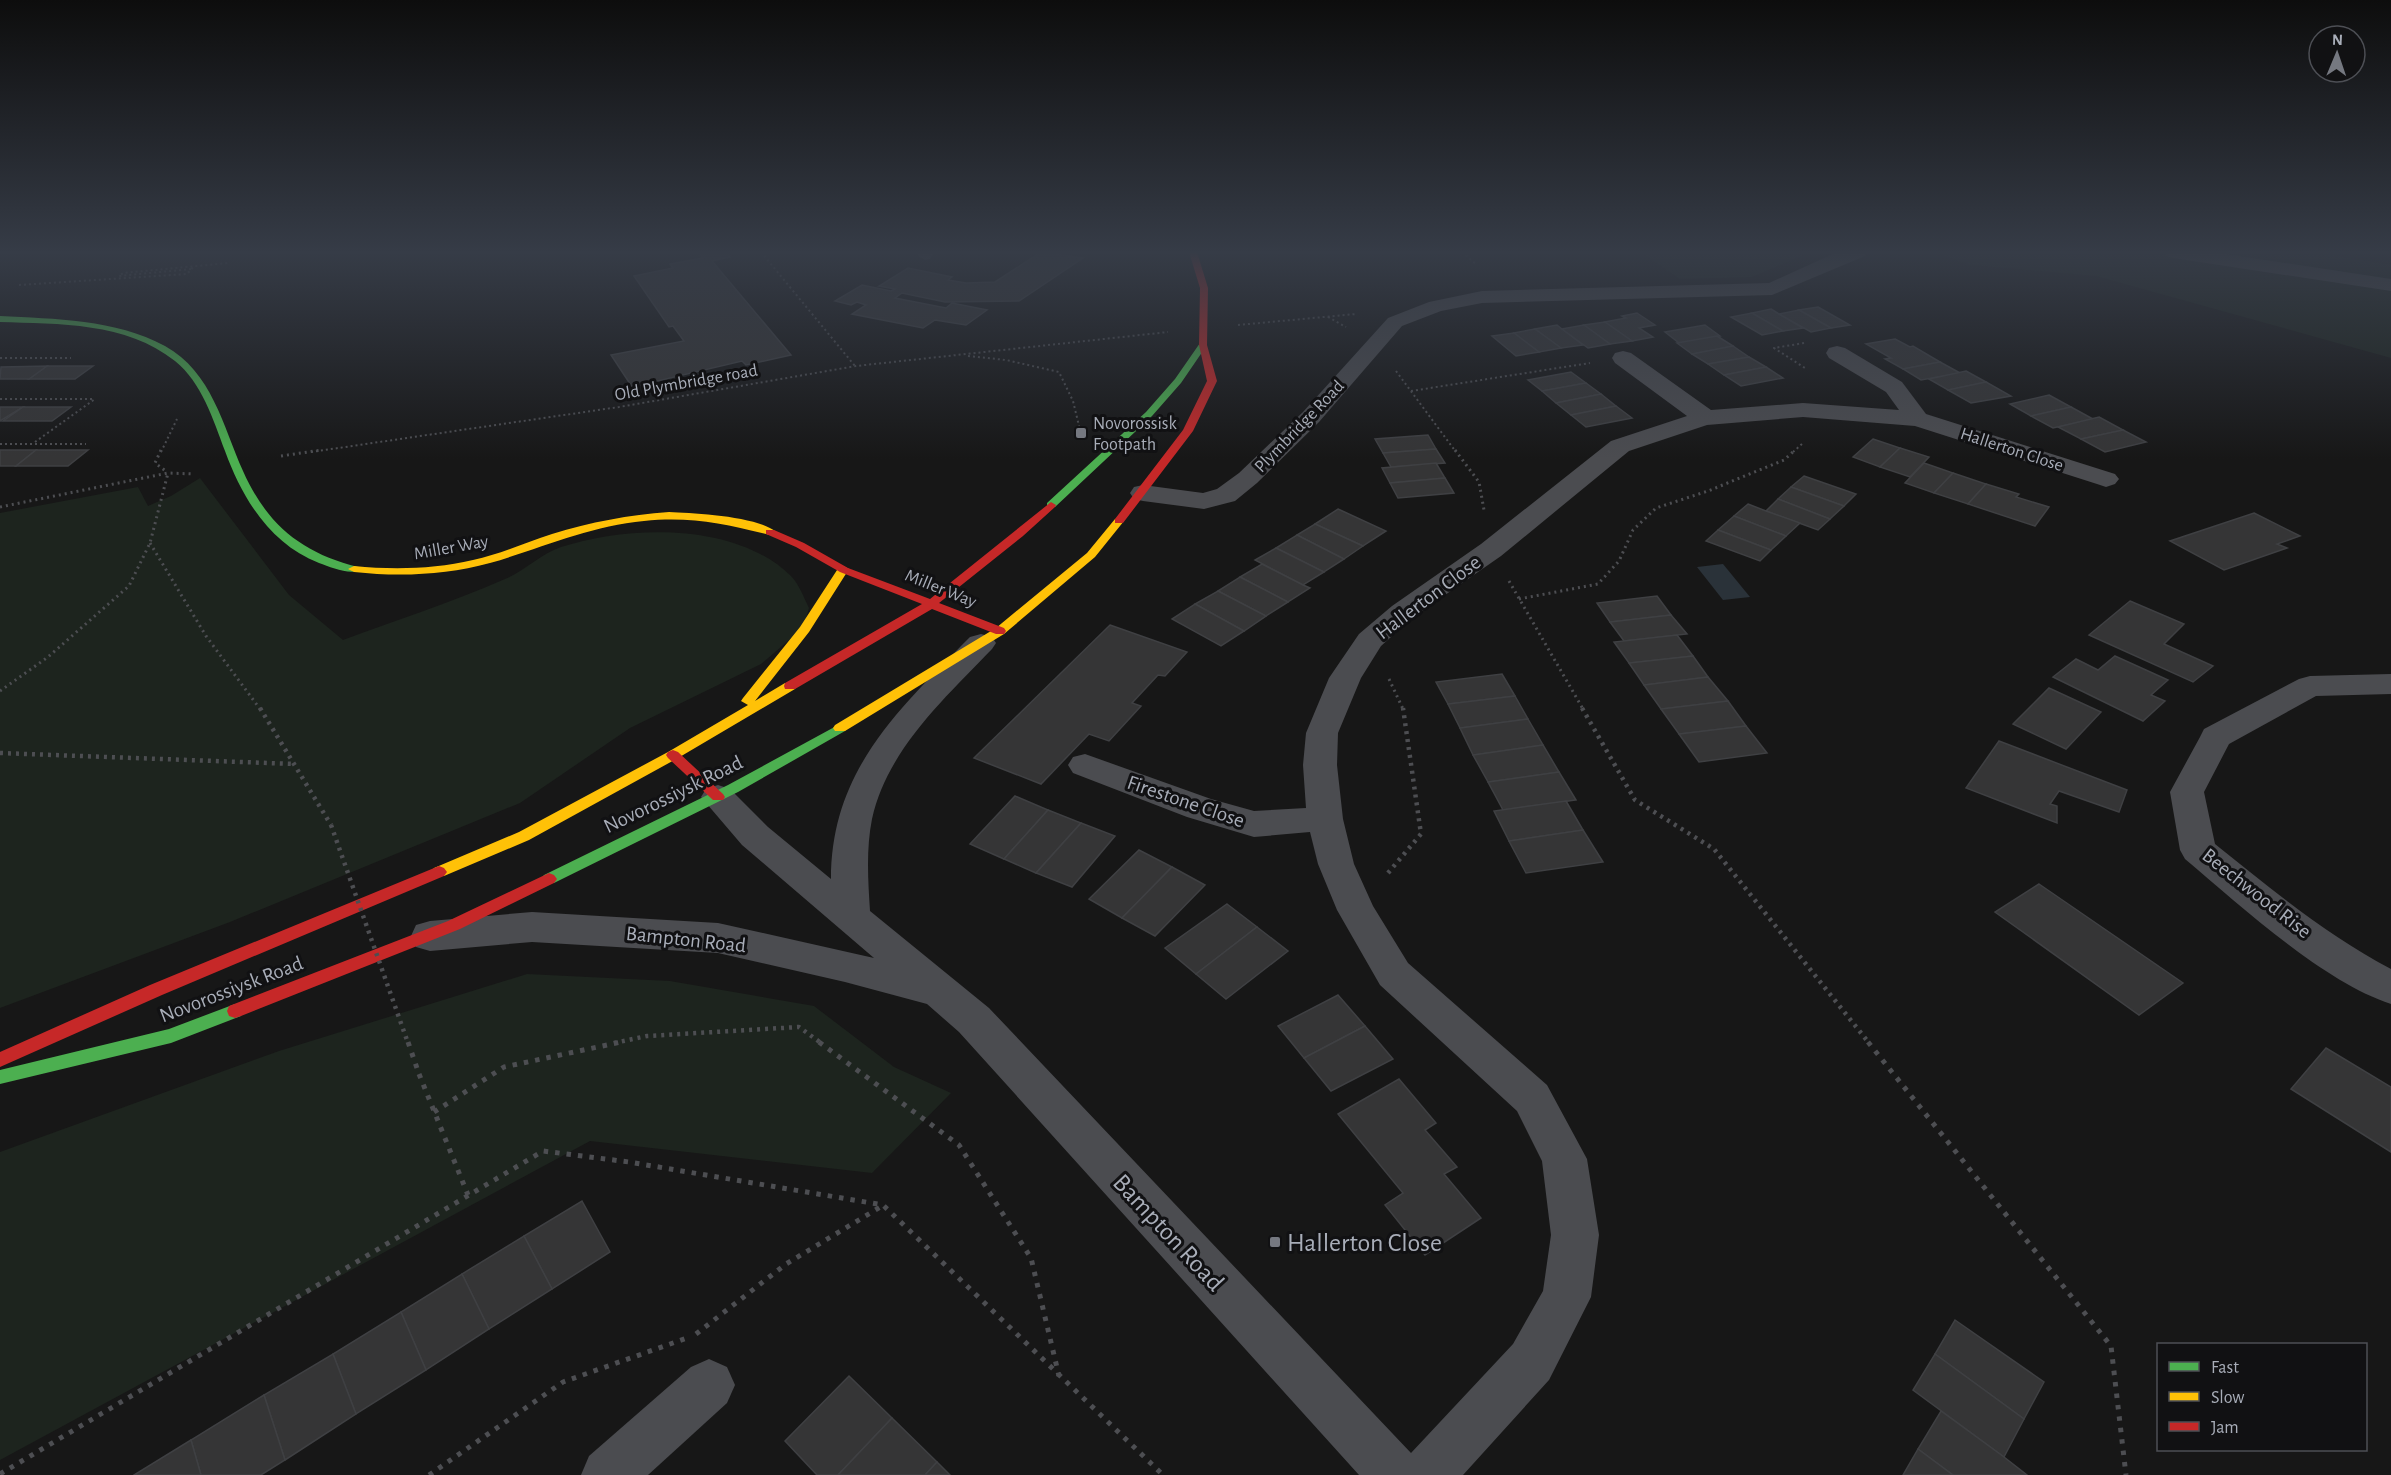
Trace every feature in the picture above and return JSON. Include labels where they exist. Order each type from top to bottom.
[{"type":"main road","name":"Miller Way","points":[[18,321],[88,328],[126,335],[163,349],[184,363],[204,384],[247,491],[284,539],[323,562],[370,572],[414,573],[469,566],[520,551],[565,534],[603,524],[646,518],[696,515],[737,521],[785,539],[843,569],[932,604],[991,637]]},
{"type":"main road","name":"Novorossiysk Road","points":[[0,1077],[171,1036],[426,936],[718,797],[789,759],[991,637],[1091,555],[1143,493],[1188,432],[1212,381],[1203,345],[1203,321]]},
{"type":"main road","name":"Novorossiysk Road","points":[[0,1060],[156,990],[524,836],[674,755],[932,604],[1019,534],[1149,414],[1178,381],[1203,345]]},
{"type":"main road","points":[[734,719],[805,629],[843,569]]},
{"type":"main road","points":[[674,755],[718,797]]},
{"type":"street","name":"Plymbridge Road","points":[[1143,493],[1204,501],[1226,495],[1248,478],[1311,417],[1398,321]]},
{"type":"street","points":[[1837,353],[1894,387],[1918,419]]},
{"type":"street","points":[[1623,358],[1706,418]]},
{"type":"street","name":"Hallerton Close","points":[[1427,1475],[1531,1362],[1567,1297],[1575,1235],[1564,1159],[1532,1098],[1394,974],[1356,910],[1336,864],[1325,819],[1320,765],[1322,733],[1345,678],[1370,640],[1402,612],[1491,550],[1620,446],[1666,429],[1706,418],[1803,410],[1918,419],[2106,479]]},
{"type":"street","points":[[851,919],[849,859],[859,804],[887,746],[921,705],[991,637]]},
{"type":"street","name":"Beechwood Rise","points":[[2391,684],[2310,686],[2216,737],[2187,792],[2198,850],[2271,910],[2373,979],[2391,988]]},
{"type":"street","name":"Firestone Close","points":[[1085,765],[1198,808],[1254,824],[1325,819]]},
{"type":"street","name":"Bampton Road","points":[[718,797],[755,836],[974,1020],[1395,1475]]},
{"type":"street","name":"Bampton Road","points":[[426,936],[532,927],[718,938],[845,966],[940,992]]},
{"type":"street","points":[[608,1475],[709,1385]]},
{"type":"path","points":[[818,321],[856,366]]},
{"type":"path","points":[[1237,325],[1283,321]]},
{"type":"path","name":"Old Plymbridge road","points":[[281,456],[619,407],[856,366],[1168,332]]},
{"type":"path","points":[[958,355],[1006,360],[1059,372],[1073,401],[1091,468]]},
{"type":"path","points":[[0,358],[77,358]]},
{"type":"path","points":[[1411,391],[1623,358]]},
{"type":"path","points":[[0,399],[95,399],[34,443]]},
{"type":"path","points":[[1519,599],[1598,584],[1619,561],[1633,530],[1656,508],[1708,491],[1784,460],[1805,440],[1838,424],[1838,413]]},
{"type":"path","points":[[1437,427],[1479,482],[1491,550],[1635,800],[1714,849],[2111,1346],[2126,1475]]},
{"type":"path","points":[[165,442],[155,463],[168,473]]},
{"type":"path","points":[[0,444],[87,444]]},
{"type":"path","points":[[0,691],[48,657],[129,586],[150,543],[168,473]]},
{"type":"path","points":[[0,507],[168,473],[194,474]]},
{"type":"path","points":[[150,543],[206,636],[253,697],[331,825],[419,1074],[468,1195]]},
{"type":"path","points":[[1356,910],[1421,834],[1403,706],[1370,640]]},
{"type":"path","points":[[0,753],[295,764]]},
{"type":"path","points":[[434,1112],[504,1067],[646,1036],[800,1027],[959,1145],[1031,1258],[1059,1376]]},
{"type":"path","points":[[0,1474],[543,1151],[629,1162],[883,1205],[1163,1475]]},
{"type":"path","points":[[429,1475],[562,1382],[696,1334],[786,1264],[883,1205]]},
{"type":"path","points":[[696,1334],[709,1385]]},
{"type":"shaded area","points":[[2257,321],[2391,321],[2391,358]]},
{"type":"shaded area","points":[[200,478],[289,595],[343,640],[505,579],[561,547],[588,540],[649,532],[712,537],[768,558],[791,576],[809,608],[803,628],[761,664],[630,728],[520,803],[230,922],[0,1008],[0,513],[138,487],[148,506],[171,496]]},
{"type":"shaded area","points":[[1723,564],[1750,597],[1723,600],[1697,567]]},
{"type":"shaded area","points":[[527,974],[670,981],[814,1006],[894,1067],[951,1093],[872,1173],[590,1141],[0,1460],[0,1152],[279,1051]]},
{"type":"building","points":[[665,321],[762,321],[791,355],[746,365],[742,361],[632,387],[611,355],[684,341],[673,326],[669,327]]},
{"type":"building","points":[[887,321],[934,321],[923,328]]},
{"type":"building","points":[[940,321],[972,321],[966,325]]},
{"type":"building","points":[[1649,321],[1655,325],[1639,328],[1653,337],[1632,341],[1605,322]]},
{"type":"building","points":[[1738,321],[1765,321],[1783,331],[1762,335]]},
{"type":"building","points":[[1765,321],[1791,321],[1803,328],[1783,331]]},
{"type":"building","points":[[1791,321],[1818,321],[1831,328],[1811,332]]},
{"type":"building","points":[[1818,321],[1843,321],[1850,325],[1831,328]]},
{"type":"building","points":[[1605,322],[1632,341],[1610,344],[1584,325]]},
{"type":"building","points":[[1557,325],[1583,345],[1561,348],[1535,329]]},
{"type":"building","points":[[1584,325],[1610,344],[1588,348],[1562,329]]},
{"type":"building","points":[[1705,325],[1720,336],[1679,343],[1665,332]]},
{"type":"building","points":[[1535,329],[1561,348],[1539,352],[1514,333]]},
{"type":"building","points":[[1514,333],[1539,352],[1516,356],[1492,336]]},
{"type":"building","points":[[1717,336],[1733,346],[1692,354],[1677,343]]},
{"type":"building","points":[[1895,339],[1910,347],[1913,346],[1940,362],[1903,369],[1885,359],[1891,358],[1866,344]]},
{"type":"building","points":[[1733,346],[1749,357],[1708,364],[1692,354]]},
{"type":"building","points":[[1749,357],[1766,367],[1724,375],[1708,364]]},
{"type":"building","points":[[1940,362],[1960,373],[1921,380],[1903,369]]},
{"type":"building","points":[[47,366],[93,366],[75,379],[29,379]]},
{"type":"building","points":[[47,366],[29,379],[0,379],[1,367]]},
{"type":"building","points":[[1766,367],[1783,378],[1741,386],[1724,375]]},
{"type":"building","points":[[1966,371],[1986,382],[1948,390],[1929,379]]},
{"type":"building","points":[[1571,372],[1586,383],[1542,391],[1528,380]]},
{"type":"building","points":[[1986,382],[2011,396],[1971,403],[1948,390]]},
{"type":"building","points":[[1586,383],[1601,394],[1556,403],[1542,391]]},
{"type":"building","points":[[1601,394],[1616,406],[1571,415],[1556,403]]},
{"type":"building","points":[[2049,395],[2071,407],[2031,416],[2010,404]]},
{"type":"building","points":[[1616,406],[1632,418],[1586,427],[1571,415]]},
{"type":"building","points":[[0,407],[23,407],[0,421]]},
{"type":"building","points":[[23,407],[71,407],[52,421],[3,421]]},
{"type":"building","points":[[2071,407],[2093,419],[2053,428],[2031,416]]},
{"type":"building","points":[[2099,417],[2123,430],[2081,439],[2058,427]]},
{"type":"building","points":[[2123,430],[2146,442],[2105,452],[2081,439]]},
{"type":"building","points":[[1428,435],[1436,449],[1383,453],[1375,439]]},
{"type":"building","points":[[1873,439],[1900,448],[1880,467],[1853,457]]},
{"type":"building","points":[[1900,448],[1929,457],[1910,477],[1880,467]]},
{"type":"building","points":[[1436,449],[1445,463],[1391,467],[1383,453]]},
{"type":"building","points":[[0,450],[36,450],[16,466],[0,466]]},
{"type":"building","points":[[36,450],[88,450],[68,466],[16,466]]},
{"type":"building","points":[[1436,463],[1445,478],[1390,483],[1382,468]]},
{"type":"building","points":[[1924,463],[1953,473],[1934,493],[1905,483]]},
{"type":"building","points":[[1953,473],[1986,484],[1968,504],[1934,493]]},
{"type":"building","points":[[1804,476],[1856,494],[1844,506],[1791,487]]},
{"type":"building","points":[[1445,478],[1454,493],[1398,498],[1390,483]]},
{"type":"building","points":[[1986,484],[2019,494],[2016,497],[2049,507],[2035,526],[1968,504]]},
{"type":"building","points":[[1791,487],[1844,506],[1830,519],[1778,499]]},
{"type":"building","points":[[1778,499],[1830,519],[1818,530],[1766,511]]},
{"type":"building","points":[[1748,504],[1800,523],[1786,536],[1734,516]]},
{"type":"building","points":[[1338,509],[1386,531],[1363,546],[1315,524]]},
{"type":"building","points":[[2254,513],[2300,536],[2277,544],[2287,548],[2224,570],[2170,541]]},
{"type":"building","points":[[1734,516],[1786,536],[1771,550],[1718,530]]},
{"type":"building","points":[[1315,524],[1363,546],[1344,559],[1297,535]]},
{"type":"building","points":[[1718,530],[1771,550],[1760,561],[1706,541]]},
{"type":"building","points":[[1297,535],[1344,559],[1324,572],[1276,548]]},
{"type":"building","points":[[1276,548],[1324,572],[1303,585],[1255,560]]},
{"type":"building","points":[[1262,564],[1310,588],[1288,602],[1240,577]]},
{"type":"building","points":[[1240,577],[1288,602],[1266,616],[1218,591]]},
{"type":"building","points":[[1218,591],[1266,616],[1244,631],[1195,604]]},
{"type":"building","points":[[1657,596],[1671,615],[1610,622],[1597,603]]},
{"type":"building","points":[[2130,601],[2184,624],[2164,644],[2213,666],[2193,682],[2089,635]]},
{"type":"building","points":[[1195,604],[1244,631],[1221,646],[1172,619]]},
{"type":"building","points":[[1671,615],[1687,634],[1624,641],[1610,622]]},
{"type":"building","points":[[1110,625],[1187,652],[1165,676],[1158,675],[1132,703],[1141,706],[1109,741],[1089,734],[1041,784],[974,758]]},
{"type":"building","points":[[1677,635],[1693,656],[1629,663],[1614,642]]},
{"type":"building","points":[[1693,656],[1708,677],[1644,685],[1629,663]]},
{"type":"building","points":[[2115,656],[2168,680],[2151,695],[2165,701],[2143,721],[2053,677],[2076,659],[2098,670]]},
{"type":"building","points":[[1502,674],[1515,696],[1448,704],[1436,682]]},
{"type":"building","points":[[1708,677],[1728,701],[1661,709],[1644,685]]},
{"type":"building","points":[[2049,688],[2101,712],[2066,749],[2013,724]]},
{"type":"building","points":[[1515,696],[1528,719],[1460,728],[1448,704]]},
{"type":"building","points":[[1728,701],[1746,726],[1679,734],[1661,709]]},
{"type":"building","points":[[1528,719],[1543,745],[1473,755],[1460,728]]},
{"type":"building","points":[[1746,726],[1767,753],[1699,762],[1679,734]]},
{"type":"building","points":[[1999,741],[2127,790],[2119,812],[2059,791],[2050,804],[2057,806],[2057,823],[1966,788]]},
{"type":"building","points":[[1543,745],[1559,772],[1488,782],[1473,755]]},
{"type":"building","points":[[1559,772],[1576,800],[1503,810],[1488,782]]},
{"type":"building","points":[[1015,796],[1048,810],[1004,859],[970,844]]},
{"type":"building","points":[[1566,801],[1583,830],[1509,841],[1494,811]]},
{"type":"building","points":[[1048,810],[1081,823],[1036,873],[1004,859]]},
{"type":"building","points":[[1081,823],[1115,836],[1072,887],[1036,873]]},
{"type":"building","points":[[1583,830],[1603,862],[1526,873],[1509,841]]},
{"type":"building","points":[[1139,850],[1172,867],[1122,918],[1089,899]]},
{"type":"building","points":[[1172,867],[1205,885],[1155,936],[1122,918]]},
{"type":"building","points":[[2039,884],[2183,983],[2139,1015],[1995,912]]},
{"type":"building","points":[[1227,904],[1257,927],[1196,974],[1165,948]]},
{"type":"building","points":[[1257,927],[1288,951],[1226,999],[1196,974]]},
{"type":"building","points":[[1338,995],[1365,1026],[1304,1058],[1278,1026]]},
{"type":"building","points":[[1365,1026],[1393,1059],[1331,1091],[1304,1058]]},
{"type":"building","points":[[2326,1048],[2391,1087],[2391,1152],[2291,1089]]},
{"type":"building","points":[[1399,1079],[1436,1123],[1425,1130],[1457,1167],[1444,1174],[1481,1218],[1425,1255],[1385,1205],[1403,1193],[1338,1114]]},
{"type":"building","points":[[582,1201],[610,1252],[552,1289],[524,1236]]},
{"type":"building","points":[[524,1236],[552,1289],[489,1329],[462,1274]]},
{"type":"building","points":[[462,1274],[489,1329],[426,1370],[401,1312]]},
{"type":"building","points":[[401,1312],[426,1370],[356,1414],[333,1354]]},
{"type":"building","points":[[1955,1320],[2044,1382],[2024,1419],[1935,1354]]},
{"type":"building","points":[[333,1354],[356,1414],[285,1460],[264,1395]]},
{"type":"building","points":[[1935,1354],[2024,1419],[2004,1457],[1913,1390]]},
{"type":"building","points":[[849,1376],[892,1418],[838,1475],[817,1475],[785,1441]]},
{"type":"building","points":[[264,1395],[285,1460],[261,1475],[201,1475],[191,1440]]},
{"type":"building","points":[[1941,1411],[2027,1475],[1953,1475],[1918,1449]]},
{"type":"building","points":[[892,1418],[937,1462],[925,1475],[838,1475]]},
{"type":"building","points":[[191,1440],[201,1475],[134,1475]]},
{"type":"building","points":[[1918,1449],[1953,1475],[1903,1475]]},
{"type":"building","points":[[937,1462],[950,1475],[925,1475]]},
{"type":"traffic: fast","points":[[39,321],[63,322],[126,333],[146,340],[180,360],[203,388],[238,471],[257,506],[269,522],[299,548],[334,565],[354,569]]},
{"type":"traffic: fast","points":[[1051,505],[1149,414],[1178,381],[1203,345]]},
{"type":"traffic: fast","points":[[549,879],[733,788],[840,728]]},
{"type":"traffic: fast","points":[[0,1077],[171,1036],[235,1011]]},
{"type":"traffic: slow","points":[[354,569],[399,572],[457,567],[594,526],[644,517],[694,516],[744,524],[770,532]]},
{"type":"traffic: slow","points":[[840,728],[1000,631],[1091,555],[1119,521]]},
{"type":"traffic: slow","points":[[748,701],[805,629],[843,569]]},
{"type":"traffic: slow","points":[[439,872],[524,836],[673,755],[790,686]]},
{"type":"traffic: jam","points":[[1119,521],[1188,431],[1212,381],[1203,345],[1203,321]]},
{"type":"traffic: jam","points":[[790,686],[931,604],[1019,534],[1051,505]]},
{"type":"traffic: jam","points":[[770,532],[800,545],[844,570],[1000,631]]},
{"type":"traffic: jam","points":[[673,755],[718,797]]},
{"type":"traffic: jam","points":[[0,1060],[156,990],[439,872]]},
{"type":"traffic: jam","points":[[235,1011],[454,925],[549,879]]},
{"type":"place","name":"Novorossisk Footpath","points":[[1081,433]]},
{"type":"place","name":"Hallerton Close","points":[[1275,1242]]}]
